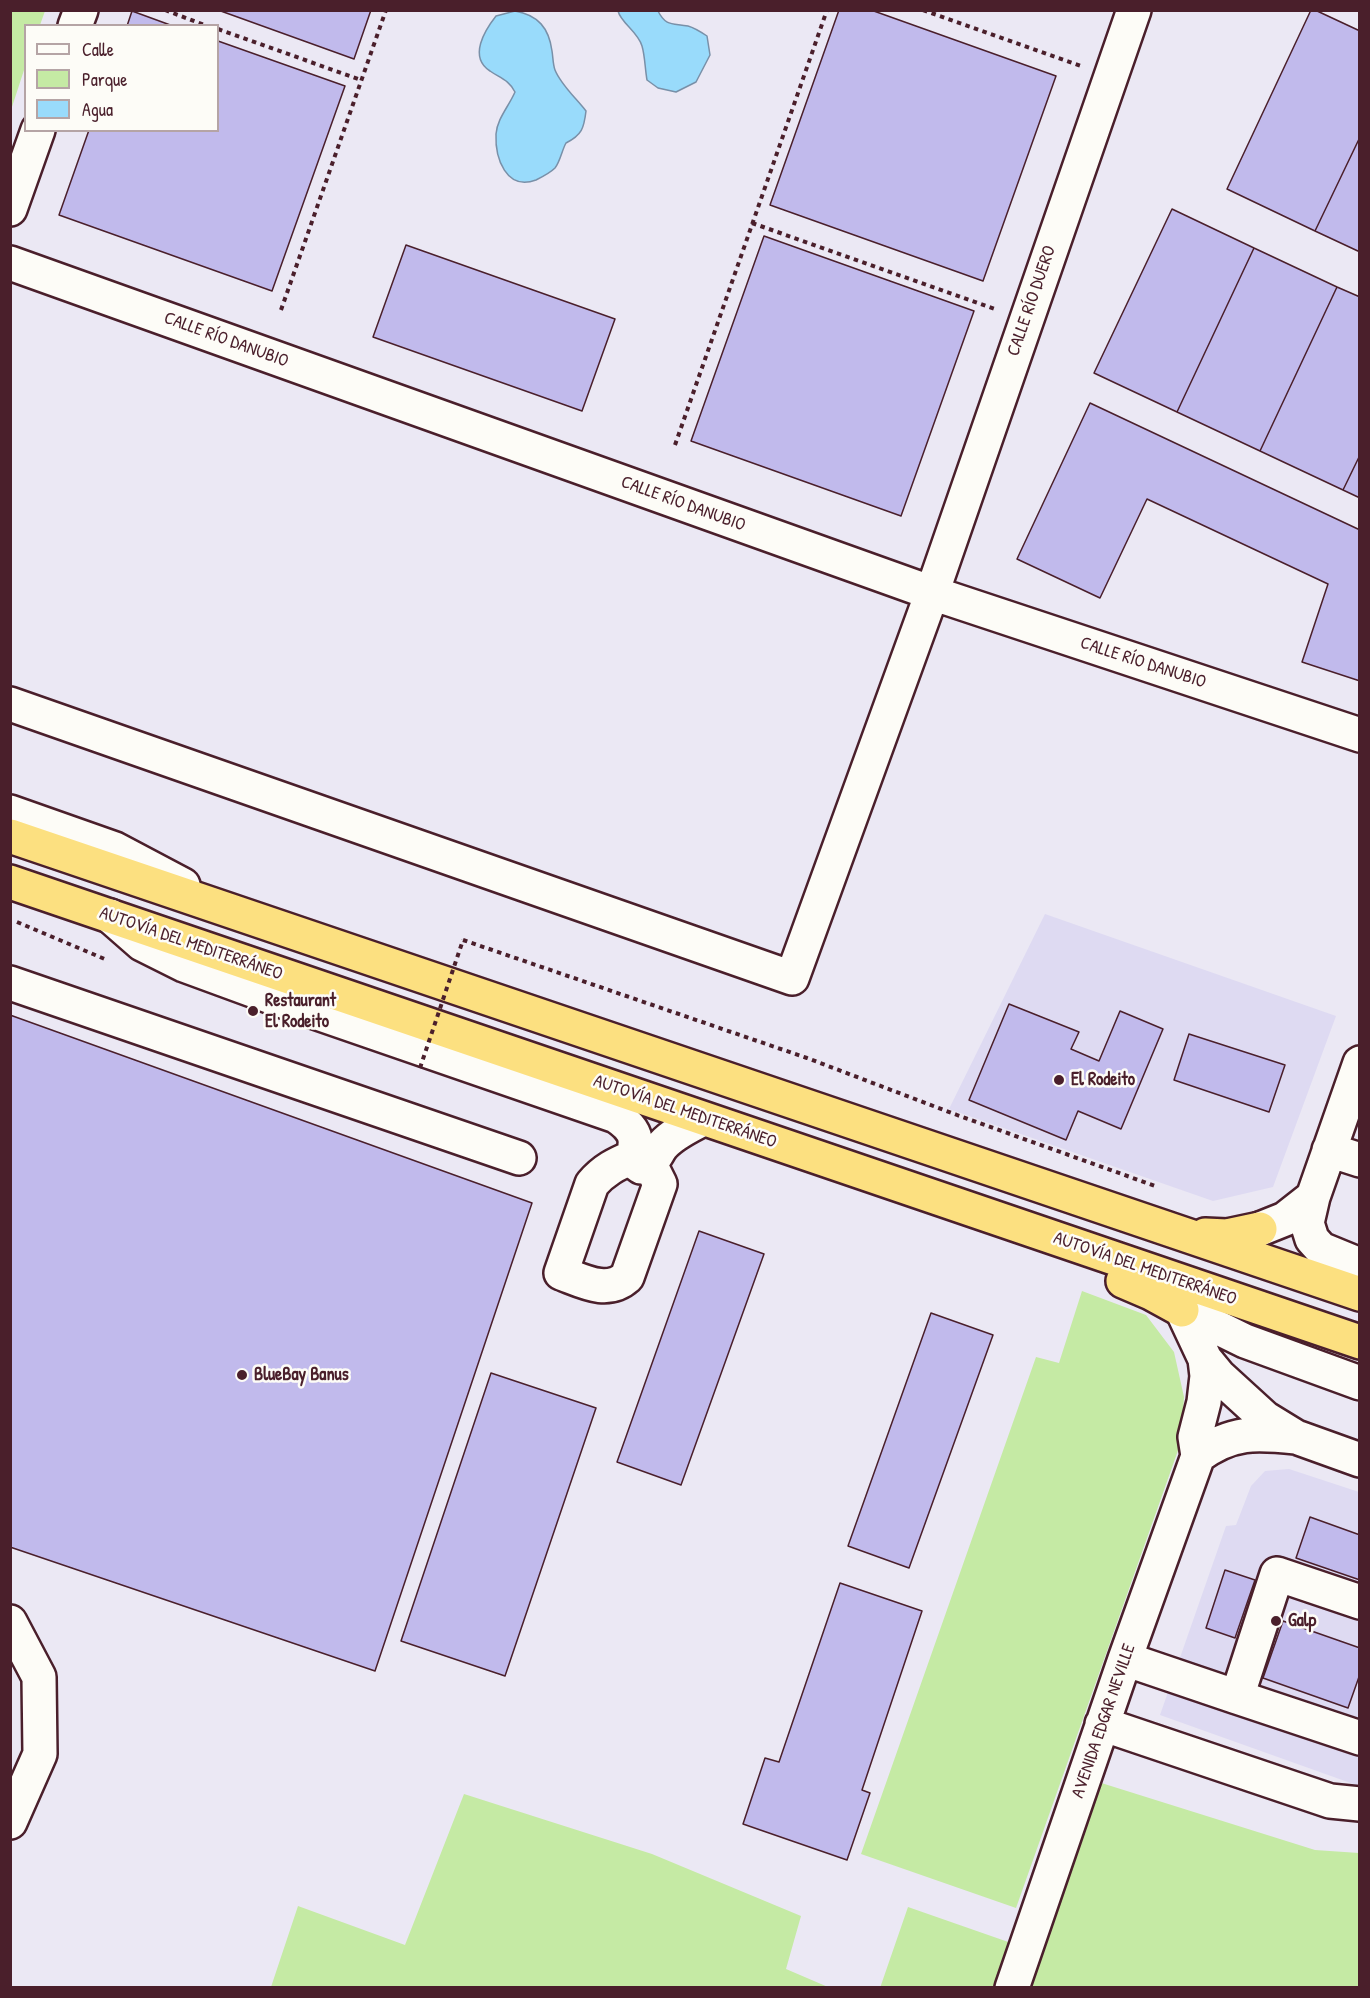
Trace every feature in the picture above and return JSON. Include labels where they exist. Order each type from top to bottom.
[{"type":"highway","points":[[10,836],[1359,1294]]},
{"type":"highway","name":"AUTOVÍA DEL MEDITERRÁNEO","points":[[10,882],[1359,1342]]},
{"type":"highway","points":[[856,1170],[953,1218],[1039,1252],[1115,1278],[1151,1293],[1182,1311]]},
{"type":"highway","points":[[1185,1234],[1227,1236],[1260,1229]]},
{"type":"street","name":"CALLE RÍO DUERO","points":[[10,705],[792,978],[932,593],[1134,10]]},
{"type":"street","points":[[10,209],[37,132]]},
{"type":"street","name":"CALLE RÍO DANUBIO","points":[[10,263],[932,593],[1359,735]]},
{"type":"street","points":[[10,812],[115,849],[226,909]]},
{"type":"street","points":[[110,916],[142,944],[184,965],[616,1116],[624,1121],[634,1134],[641,1161],[671,1137],[704,1119]]},
{"type":"street","points":[[10,983],[519,1158]]},
{"type":"street","points":[[1260,1229],[1285,1219],[1313,1197],[1344,1155],[1359,1063]]},
{"type":"street","points":[[1313,1197],[1307,1223],[1312,1239],[1321,1249],[1359,1265]]},
{"type":"street","points":[[1182,1311],[1206,1359],[1219,1376],[1265,1418],[1296,1437],[1359,1460]]},
{"type":"street","points":[[1182,1311],[1245,1341],[1359,1383]]},
{"type":"street","name":"AVENIDA EDGAR NEVILLE","points":[[1012,1988],[1102,1724],[1198,1456],[1195,1437],[1205,1394],[1206,1359]]},
{"type":"street","points":[[1198,1456],[1213,1445],[1229,1438],[1263,1434],[1296,1437]]},
{"type":"street","points":[[1237,1697],[1277,1574],[1359,1602]]},
{"type":"street","points":[[10,1622],[39,1677],[40,1754],[10,1822]]},
{"type":"street","points":[[1125,1659],[1359,1738]]},
{"type":"street","points":[[1102,1724],[1330,1801],[1359,1804]]},
{"type":"path","points":[[165,10],[202,24]]},
{"type":"path","points":[[281,310],[386,10]]},
{"type":"path","points":[[675,445],[827,10]]},
{"type":"path","points":[[923,10],[1111,77]]},
{"type":"path","points":[[219,29],[362,80]]},
{"type":"path","points":[[752,223],[1026,320]]},
{"type":"path","points":[[420,1068],[463,940],[807,1058],[1165,1190]]},
{"type":"shaded area","points":[[1045,914],[1336,1016],[1273,1187],[1213,1201],[949,1109]]},
{"type":"shaded area","name":"Galp","points":[[1289,1469],[1359,1492],[1359,1786],[1160,1715],[1226,1526],[1236,1525],[1251,1486],[1265,1471]]},
{"type":"green space","points":[[11,10],[45,11],[40,24],[24,24],[24,70],[11,110]]},
{"type":"green space","points":[[1082,1291],[1146,1315],[1174,1352],[1184,1397],[1181,1442],[1016,1908],[861,1854],[1036,1357],[1059,1363]]},
{"type":"green space","points":[[1095,1781],[1315,1850],[1359,1853],[1359,1987],[1022,1988]]},
{"type":"green space","points":[[464,1794],[652,1854],[801,1916],[786,1969],[828,1987],[271,1987],[298,1906],[405,1945]]},
{"type":"green space","points":[[908,1907],[1014,1944],[998,1987],[880,1988]]},
{"type":"water","points":[[515,11],[536,19],[545,29],[558,76],[586,111],[581,130],[576,137],[566,143],[555,168],[536,180],[526,182],[517,181],[504,170],[496,143],[499,123],[515,92],[507,82],[483,65],[479,51],[483,36],[496,16]]},
{"type":"water","points":[[618,11],[658,11],[667,22],[691,27],[707,36],[710,55],[696,82],[676,92],[658,88],[647,80],[640,41],[622,20]]},
{"type":"building","points":[[218,10],[371,10],[354,59]]},
{"type":"building","points":[[839,10],[871,10],[1056,76],[983,281],[770,205]]},
{"type":"building","points":[[1311,10],[1360,31],[1360,137],[1315,231],[1227,189]]},
{"type":"building","points":[[132,11],[168,24],[128,24]]},
{"type":"building","points":[[219,41],[345,86],[272,291],[59,215],[88,132],[219,132]]},
{"type":"building","points":[[1360,137],[1360,252],[1315,231]]},
{"type":"building","points":[[1172,209],[1254,248],[1177,412],[1094,373]]},
{"type":"building","points":[[764,236],[974,311],[901,516],[691,441]]},
{"type":"building","points":[[406,245],[615,319],[582,411],[373,337]]},
{"type":"building","points":[[1254,248],[1337,287],[1260,451],[1177,412]]},
{"type":"building","points":[[1337,287],[1360,297],[1360,455],[1343,490],[1260,451]]},
{"type":"building","points":[[1090,403],[1360,530],[1360,681],[1302,662],[1328,584],[1147,499],[1100,598],[1017,559]]},
{"type":"building","points":[[1360,455],[1360,498],[1343,490]]},
{"type":"building","name":"El Rodeito","points":[[1009,1004],[1079,1032],[1071,1049],[1099,1061],[1120,1011],[1163,1029],[1121,1129],[1078,1111],[1066,1140],[969,1100]]},
{"type":"building","name":"BlueBay Banus","points":[[10,1015],[532,1203],[375,1671],[10,1547]]},
{"type":"building","points":[[1189,1034],[1285,1065],[1269,1112],[1174,1080]]},
{"type":"building","points":[[699,1231],[764,1254],[681,1485],[617,1462]]},
{"type":"building","points":[[931,1313],[993,1335],[909,1568],[848,1546]]},
{"type":"building","points":[[491,1373],[596,1408],[505,1676],[401,1641]]},
{"type":"building","points":[[1310,1517],[1360,1535],[1360,1580],[1296,1558]]},
{"type":"building","points":[[1225,1570],[1255,1580],[1235,1638],[1206,1628]]},
{"type":"building","points":[[840,1583],[922,1611],[862,1790],[870,1793],[847,1860],[743,1824],[765,1758],[779,1762]]},
{"type":"building","points":[[1283,1621],[1360,1648],[1360,1674],[1348,1708],[1263,1678]]},
{"type":"place","name":"Restaurant El Rodeito","points":[[253,1011]]},
{"type":"place","name":"El Rodeito","points":[[1059,1080]]},
{"type":"place","name":"BlueBay Banus","points":[[242,1375]]},
{"type":"place","name":"Galp","points":[[1276,1621]]}]
